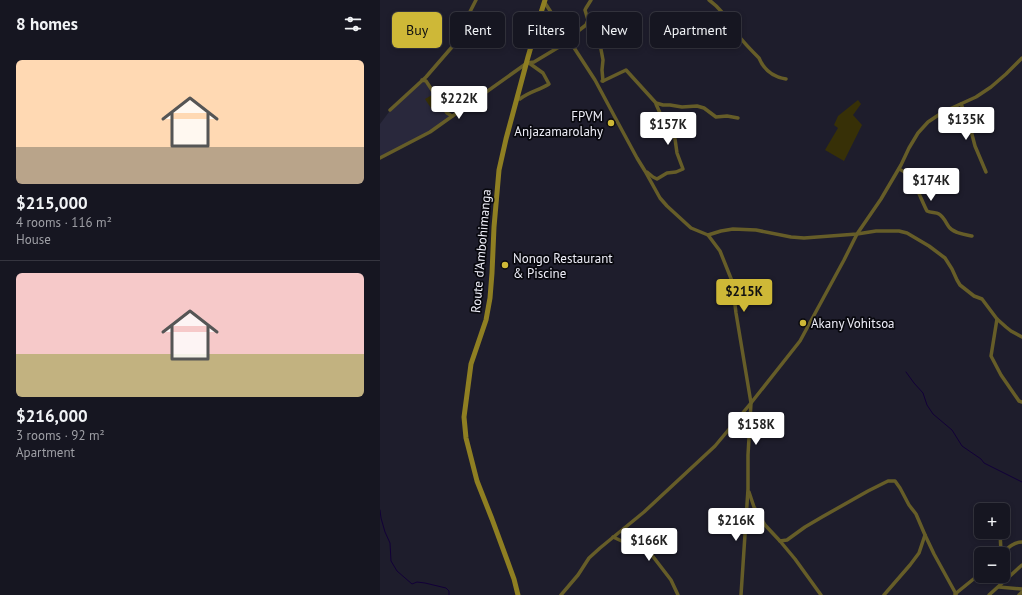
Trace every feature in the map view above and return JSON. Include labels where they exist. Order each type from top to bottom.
[{"type":"street","points":[[390,110],[422,80],[452,47],[476,0]]},
{"type":"street","points":[[587,17],[585,10],[591,0]]},
{"type":"street","points":[[709,0],[721,11],[738,35],[759,58],[761,63],[768,71],[775,76],[786,79]]},
{"type":"street","points":[[545,1],[552,12]]},
{"type":"street","name":"Route d'Ambohimanga","points":[[518,595],[514,579],[477,481],[466,438],[464,417],[471,364],[486,320],[490,298],[498,170],[545,1]]},
{"type":"street","points":[[579,30],[587,22]]},
{"type":"street","points":[[380,158],[430,132],[528,63],[534,62],[558,48]]},
{"type":"street","points":[[574,48],[597,84],[660,198],[691,228],[708,235],[720,251],[732,281],[751,403],[748,489],[741,595]]},
{"type":"street","points":[[601,48],[603,60],[603,81]]},
{"type":"street","points":[[561,595],[578,576],[589,558],[644,512],[715,446],[800,341],[857,234],[899,169],[909,148],[928,122],[943,112],[976,98],[1006,74],[1022,58]]},
{"type":"street","points":[[520,99],[524,95],[549,84],[543,73],[528,63]]},
{"type":"street","points":[[597,84],[626,70],[656,103],[660,113],[672,130],[677,153],[683,169],[676,172],[667,173],[657,179],[646,171]]},
{"type":"street","points":[[422,80],[426,81],[447,113],[452,116]]},
{"type":"street","points":[[656,103],[682,107],[697,106],[704,108],[716,117],[727,116],[738,118]]},
{"type":"street","points":[[961,104],[970,123],[975,146],[986,172]]},
{"type":"street","points":[[899,169],[904,171],[916,187],[927,211],[939,214],[953,231],[972,236]]},
{"type":"street","points":[[708,235],[733,229],[756,230],[804,238],[876,231],[907,233],[920,240],[945,258],[960,285],[974,296],[982,299],[997,320],[1011,331],[1022,336]]},
{"type":"street","points":[[997,320],[991,356],[1001,375],[1019,401],[1022,402]]},
{"type":"street","points":[[780,541],[787,540],[838,507],[888,481],[894,481],[916,514],[934,554],[956,593],[963,595]]},
{"type":"street","points":[[748,489],[754,507],[765,525],[795,559],[821,595]]},
{"type":"street","points":[[884,595],[919,553],[925,535]]},
{"type":"street","points":[[613,537],[626,543],[643,547],[651,554],[671,580],[678,595]]},
{"type":"street","points":[[1009,547],[1018,542],[1022,542]]},
{"type":"street","points":[[988,595],[1022,566]]},
{"type":"street","points":[[956,593],[974,579]]},
{"type":"street","points":[[998,587],[1002,586],[1021,591],[1020,595]]},
{"type":"shaded area","points":[[423,82],[429,87],[450,117],[431,131],[380,157],[380,124],[389,112]]},
{"type":"shaded area","points":[[432,95],[440,107],[433,111],[425,99]]},
{"type":"shaded area","points":[[858,100],[861,104],[853,115],[862,125],[844,161],[825,150],[838,128],[834,125],[838,116]]},
{"type":"waterway","points":[[906,372],[923,393],[927,405],[933,414],[952,430],[962,446],[981,459],[984,463],[1022,482]]},
{"type":"waterway","points":[[380,510],[385,532],[390,543],[391,561],[397,571],[412,584],[417,582],[446,588],[449,591],[449,595]]},
{"type":"place","name":"FPVM Anjazamarolahy","points":[[611,123]]},
{"type":"place","name":"Nongo Restaurant & Piscine","points":[[505,265]]},
{"type":"place","name":"Akany Vohitsoa","points":[[803,323]]}]
